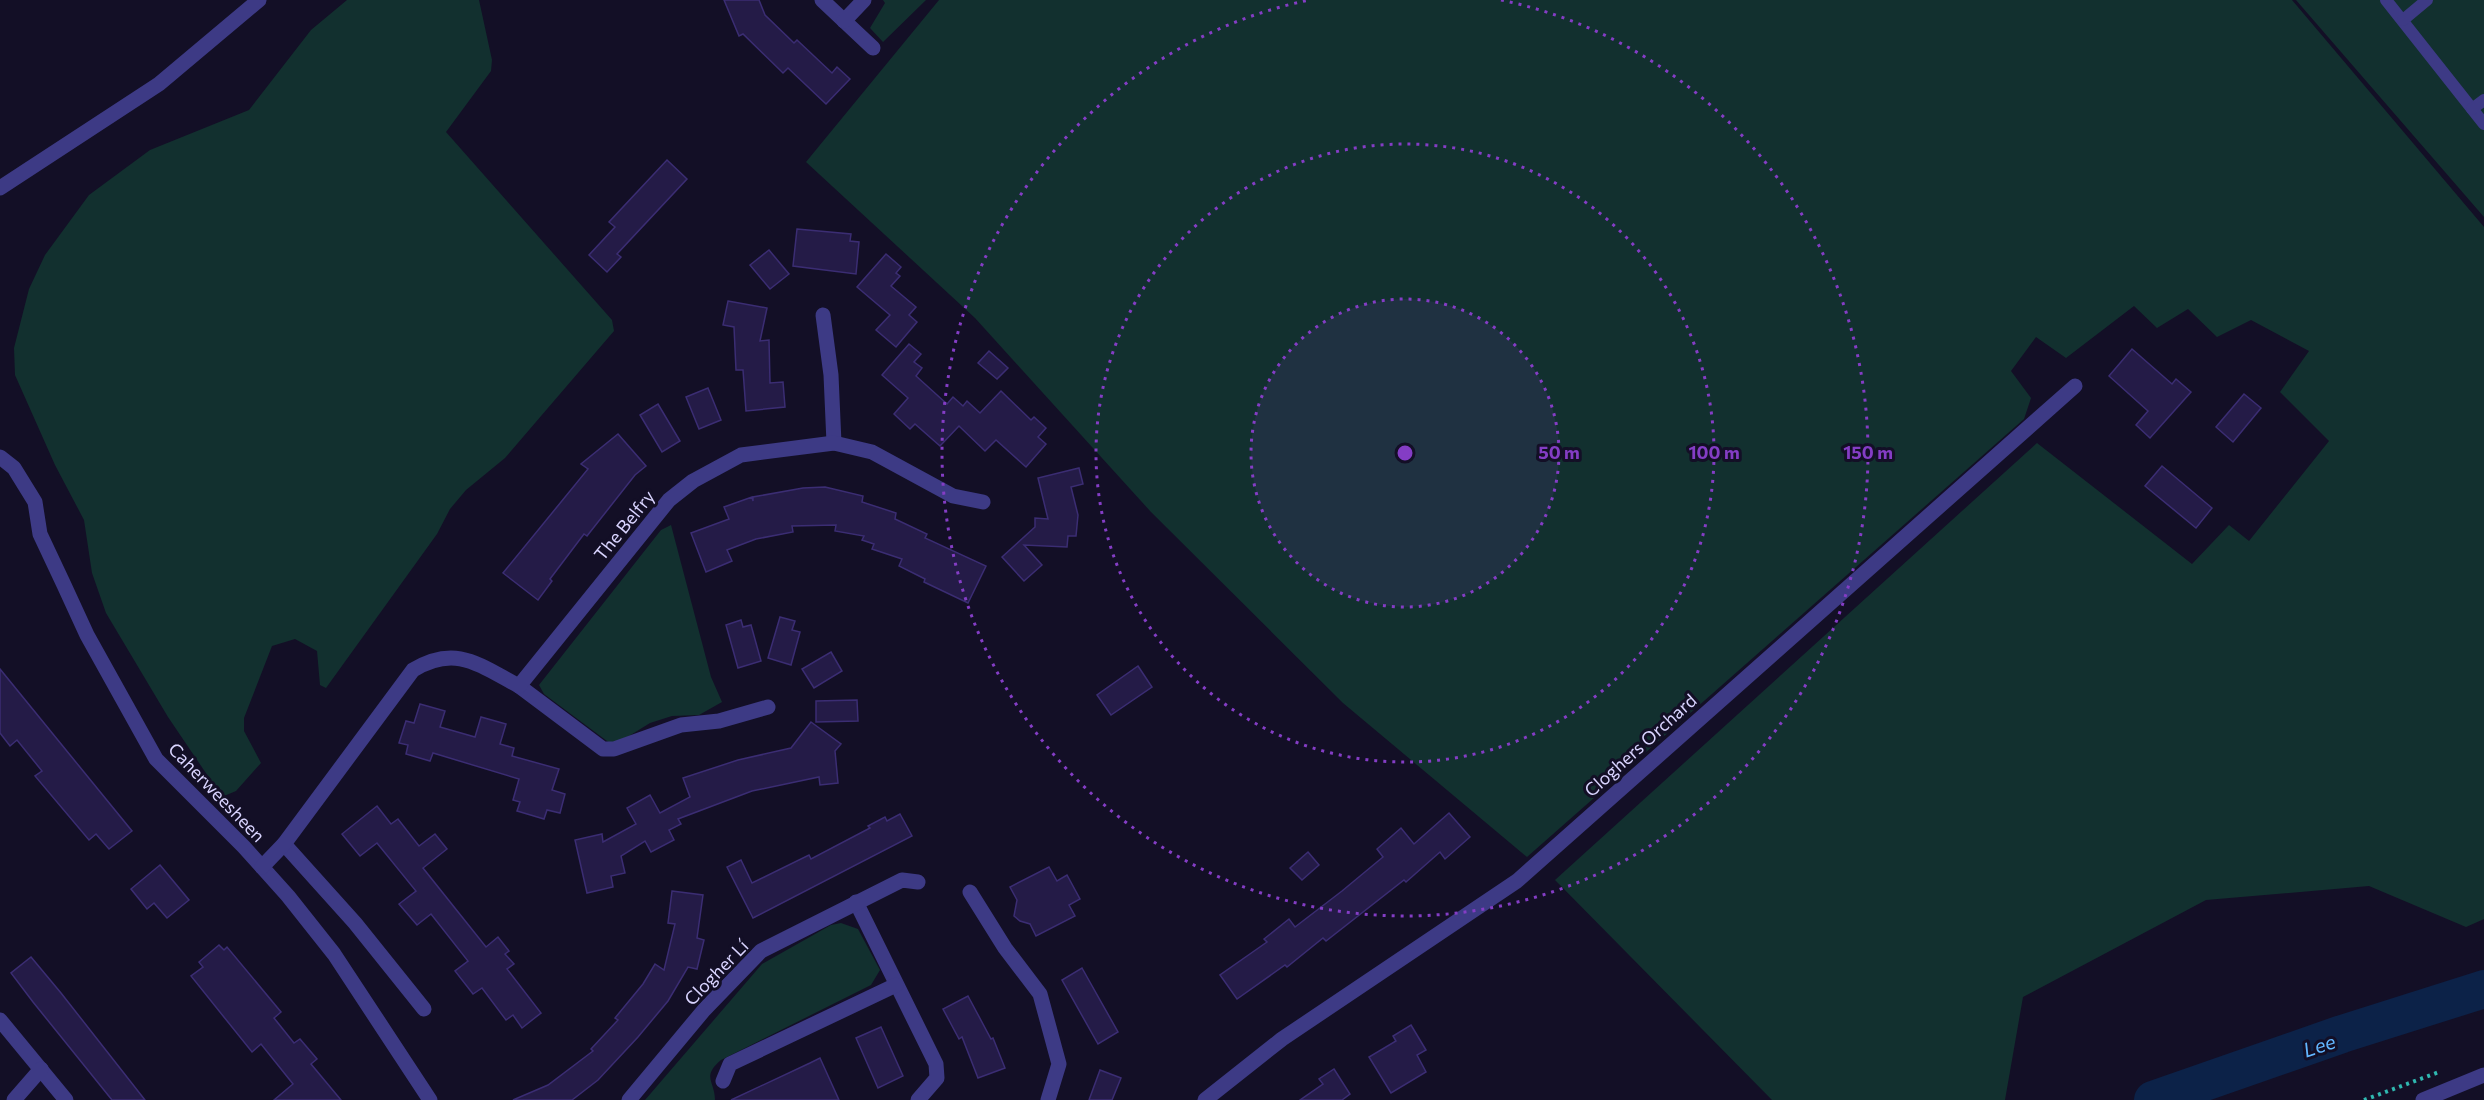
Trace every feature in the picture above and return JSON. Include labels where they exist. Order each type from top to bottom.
[{"type":"street","points":[[0,188],[159,84],[259,0]]},
{"type":"street","points":[[822,0],[873,48]]},
{"type":"street","points":[[844,21],[864,0]]},
{"type":"street","points":[[823,315],[831,375],[834,443]]},
{"type":"street","name":"Cloghers Orchard","points":[[1205,1100],[1282,1039],[1517,880],[2074,386]]},
{"type":"street","name":"The Belfry","points":[[519,686],[669,500],[693,481],[741,455],[834,443],[872,452],[953,496],[983,502]]},
{"type":"street","name":"Caherweesheen","points":[[0,457],[14,468],[35,502],[40,534],[82,625],[156,759],[262,867],[334,954],[430,1100]]},
{"type":"street","points":[[262,867],[284,844],[413,670],[431,659],[451,655],[471,661],[519,686],[603,749],[614,749],[681,725],[718,721],[768,707]]},
{"type":"street","points":[[284,844],[355,923],[424,1010]]},
{"type":"street","name":"Clogher Lí","points":[[628,1100],[704,1010],[761,951],[902,880],[918,882]]},
{"type":"street","points":[[970,892],[1005,948],[1040,994],[1059,1064],[1048,1100]]},
{"type":"street","points":[[856,902],[936,1064],[937,1078],[918,1100]]},
{"type":"street","points":[[723,1081],[730,1064],[896,985]]},
{"type":"street","points":[[0,1020],[66,1100]]},
{"type":"street","points":[[14,1100],[41,1069]]},
{"type":"street","points":[[2423,1100],[2484,1075]]},
{"type":"lane","points":[[2386,0],[2484,124]]},
{"type":"lane","points":[[2403,20],[2427,0]]},
{"type":"lane","points":[[2472,109],[2484,100]]},
{"type":"path","points":[[2364,1100],[2441,1072]]},
{"type":"green space","points":[[347,0],[479,0],[492,60],[491,71],[446,132],[612,320],[614,331],[505,458],[466,490],[450,509],[437,534],[326,688],[320,685],[317,651],[295,639],[272,646],[244,718],[244,731],[261,763],[236,791],[224,796],[216,788],[168,717],[106,613],[92,573],[84,520],[55,465],[15,375],[14,348],[29,289],[45,255],[89,195],[150,150],[249,110],[311,30]]},
{"type":"green space","points":[[883,0],[926,0],[883,42],[870,28],[885,3]]},
{"type":"green space","points":[[939,0],[2292,0],[2484,227],[2484,919],[2466,927],[2369,886],[2206,900],[2023,997],[2005,1100],[1772,1100],[1555,880],[2037,443],[2192,564],[2229,525],[2249,541],[2329,441],[2280,392],[2309,351],[2251,320],[2217,337],[2188,309],[2157,328],[2134,306],[2066,358],[2036,337],[2011,371],[2031,398],[2024,419],[1527,857],[1343,703],[1151,512],[975,318],[806,162]]},
{"type":"green space","points":[[2296,0],[2484,0],[2484,217]]},
{"type":"green space","points":[[671,525],[711,677],[722,702],[699,715],[672,716],[650,723],[611,744],[544,694],[539,685],[661,530]]},
{"type":"green space","points":[[841,923],[858,929],[880,970],[871,985],[721,1060],[710,1075],[715,1100],[645,1100],[762,964],[831,925]]},
{"type":"building","points":[[724,0],[759,0],[765,15],[794,43],[797,40],[832,73],[837,67],[850,79],[826,104],[788,68],[783,73],[743,34],[739,36]]},
{"type":"building","points":[[667,160],[687,179],[617,254],[621,257],[607,272],[589,255],[615,227],[609,222]]},
{"type":"building","points":[[797,229],[851,234],[850,241],[859,242],[856,274],[793,266]]},
{"type":"building","points":[[769,250],[789,274],[770,289],[750,265]]},
{"type":"building","points":[[886,254],[901,267],[896,273],[900,276],[891,286],[916,307],[909,315],[917,322],[896,347],[876,330],[890,315],[857,287]]},
{"type":"building","points":[[728,301],[767,308],[760,341],[769,340],[770,383],[783,382],[785,407],[746,411],[743,370],[736,370],[734,327],[723,325]]},
{"type":"building","points":[[909,344],[921,354],[914,362],[922,368],[916,376],[947,404],[953,397],[963,406],[967,401],[980,413],[1001,391],[1031,420],[1034,417],[1046,428],[1038,437],[1046,444],[1026,467],[996,440],[985,451],[959,426],[940,446],[915,424],[910,429],[894,414],[908,398],[882,375]]},
{"type":"building","points":[[2132,349],[2172,384],[2176,379],[2191,392],[2150,438],[2136,425],[2148,411],[2109,376]]},
{"type":"building","points":[[989,351],[1008,368],[997,379],[978,363]]},
{"type":"building","points":[[708,388],[721,420],[699,429],[686,397]]},
{"type":"building","points":[[2244,394],[2261,408],[2233,442],[2216,427]]},
{"type":"building","points":[[658,404],[680,441],[662,452],[640,415]]},
{"type":"building","points":[[618,434],[646,466],[635,475],[587,536],[584,534],[550,579],[552,581],[538,600],[503,573],[588,469],[581,464]]},
{"type":"building","points":[[2162,466],[2212,508],[2196,528],[2145,486]]},
{"type":"building","points":[[1079,468],[1083,484],[1071,487],[1078,515],[1076,536],[1068,536],[1067,547],[1024,545],[1042,565],[1024,581],[1002,557],[1035,527],[1035,518],[1048,519],[1038,478]]},
{"type":"building","points":[[825,487],[863,496],[862,502],[896,513],[895,519],[927,534],[925,538],[986,566],[968,603],[924,582],[925,579],[899,566],[902,559],[872,549],[874,544],[862,540],[864,536],[835,531],[836,525],[792,526],[793,532],[756,539],[727,550],[732,561],[706,572],[691,533],[729,519],[724,507],[752,497],[753,501],[753,497],[803,488]]},
{"type":"building","points":[[780,617],[795,621],[792,630],[800,632],[791,665],[768,658]]},
{"type":"building","points":[[741,620],[743,627],[751,625],[761,661],[738,668],[726,625]]},
{"type":"building","points":[[831,652],[842,671],[814,688],[802,669]]},
{"type":"building","points":[[1138,666],[1152,687],[1111,715],[1097,695]]},
{"type":"building","points":[[0,669],[132,831],[109,849],[96,834],[89,840],[35,776],[42,771],[17,740],[10,746],[0,733]]},
{"type":"building","points":[[857,700],[858,721],[816,722],[816,701]]},
{"type":"building","points":[[420,704],[445,711],[440,727],[475,737],[481,717],[506,724],[500,744],[514,748],[512,756],[559,769],[552,790],[565,794],[560,813],[547,810],[544,819],[517,811],[520,802],[513,800],[519,779],[433,753],[430,761],[406,754],[408,745],[399,743],[406,721],[414,723]]},
{"type":"building","points":[[811,722],[841,744],[835,751],[838,783],[820,785],[819,777],[752,791],[678,819],[681,824],[669,830],[674,840],[651,852],[645,841],[621,856],[625,873],[611,876],[613,887],[587,893],[575,840],[602,834],[603,842],[636,824],[627,808],[650,795],[660,813],[690,797],[683,778],[738,760],[791,748]]},
{"type":"building","points":[[377,806],[391,824],[398,819],[419,846],[435,834],[447,849],[423,868],[486,947],[498,937],[509,951],[505,954],[514,964],[507,969],[541,1013],[522,1028],[513,1015],[506,1020],[482,988],[473,994],[455,971],[468,961],[431,914],[417,925],[399,904],[416,891],[377,843],[360,856],[342,834]]},
{"type":"building","points":[[1449,813],[1470,837],[1445,859],[1440,852],[1406,882],[1404,880],[1326,941],[1323,938],[1287,967],[1285,965],[1237,999],[1220,975],[1267,942],[1264,939],[1289,919],[1295,927],[1342,891],[1383,857],[1377,849],[1401,828],[1414,844]]},
{"type":"building","points":[[900,814],[912,836],[753,918],[727,867],[741,860],[752,883],[809,855],[811,859],[870,828],[868,826],[885,817],[887,821]]},
{"type":"building","points":[[1308,852],[1319,865],[1302,880],[1290,868]]},
{"type":"building","points":[[160,865],[189,900],[167,918],[154,903],[147,909],[131,889]]},
{"type":"building","points":[[1049,867],[1057,881],[1067,875],[1080,899],[1069,905],[1075,916],[1036,936],[1030,924],[1014,916],[1017,900],[1010,887]]},
{"type":"building","points":[[672,891],[703,895],[697,938],[704,940],[697,969],[688,967],[668,1001],[638,1037],[598,1080],[572,1100],[513,1100],[548,1085],[593,1051],[591,1049],[618,1020],[615,1018],[643,984],[655,964],[664,970],[675,924],[668,923]]},
{"type":"building","points":[[219,945],[224,950],[227,947],[281,1012],[274,1018],[294,1043],[300,1039],[317,1059],[311,1064],[341,1100],[274,1100],[293,1084],[261,1044],[252,1052],[191,976],[203,967],[199,962]]},
{"type":"building","points":[[31,957],[145,1100],[112,1100],[33,1002],[11,973]]},
{"type":"building","points":[[1082,968],[1118,1032],[1098,1044],[1062,980]]},
{"type":"building","points":[[968,996],[991,1039],[993,1038],[1005,1068],[978,1078],[962,1037],[959,1039],[943,1009]]},
{"type":"building","points":[[1411,1025],[1426,1050],[1417,1055],[1426,1072],[1391,1093],[1369,1057],[1396,1041],[1393,1036]]},
{"type":"building","points":[[881,1027],[903,1076],[878,1088],[856,1038]]},
{"type":"building","points":[[820,1058],[839,1100],[731,1100],[810,1063]]},
{"type":"building","points":[[1334,1069],[1350,1094],[1342,1100],[1300,1100],[1323,1084],[1319,1079]]},
{"type":"building","points":[[1100,1070],[1121,1078],[1112,1100],[1089,1100]]},
{"type":"waterway","name":"Lee","points":[[2153,1100],[2342,1034],[2484,989]]}]
